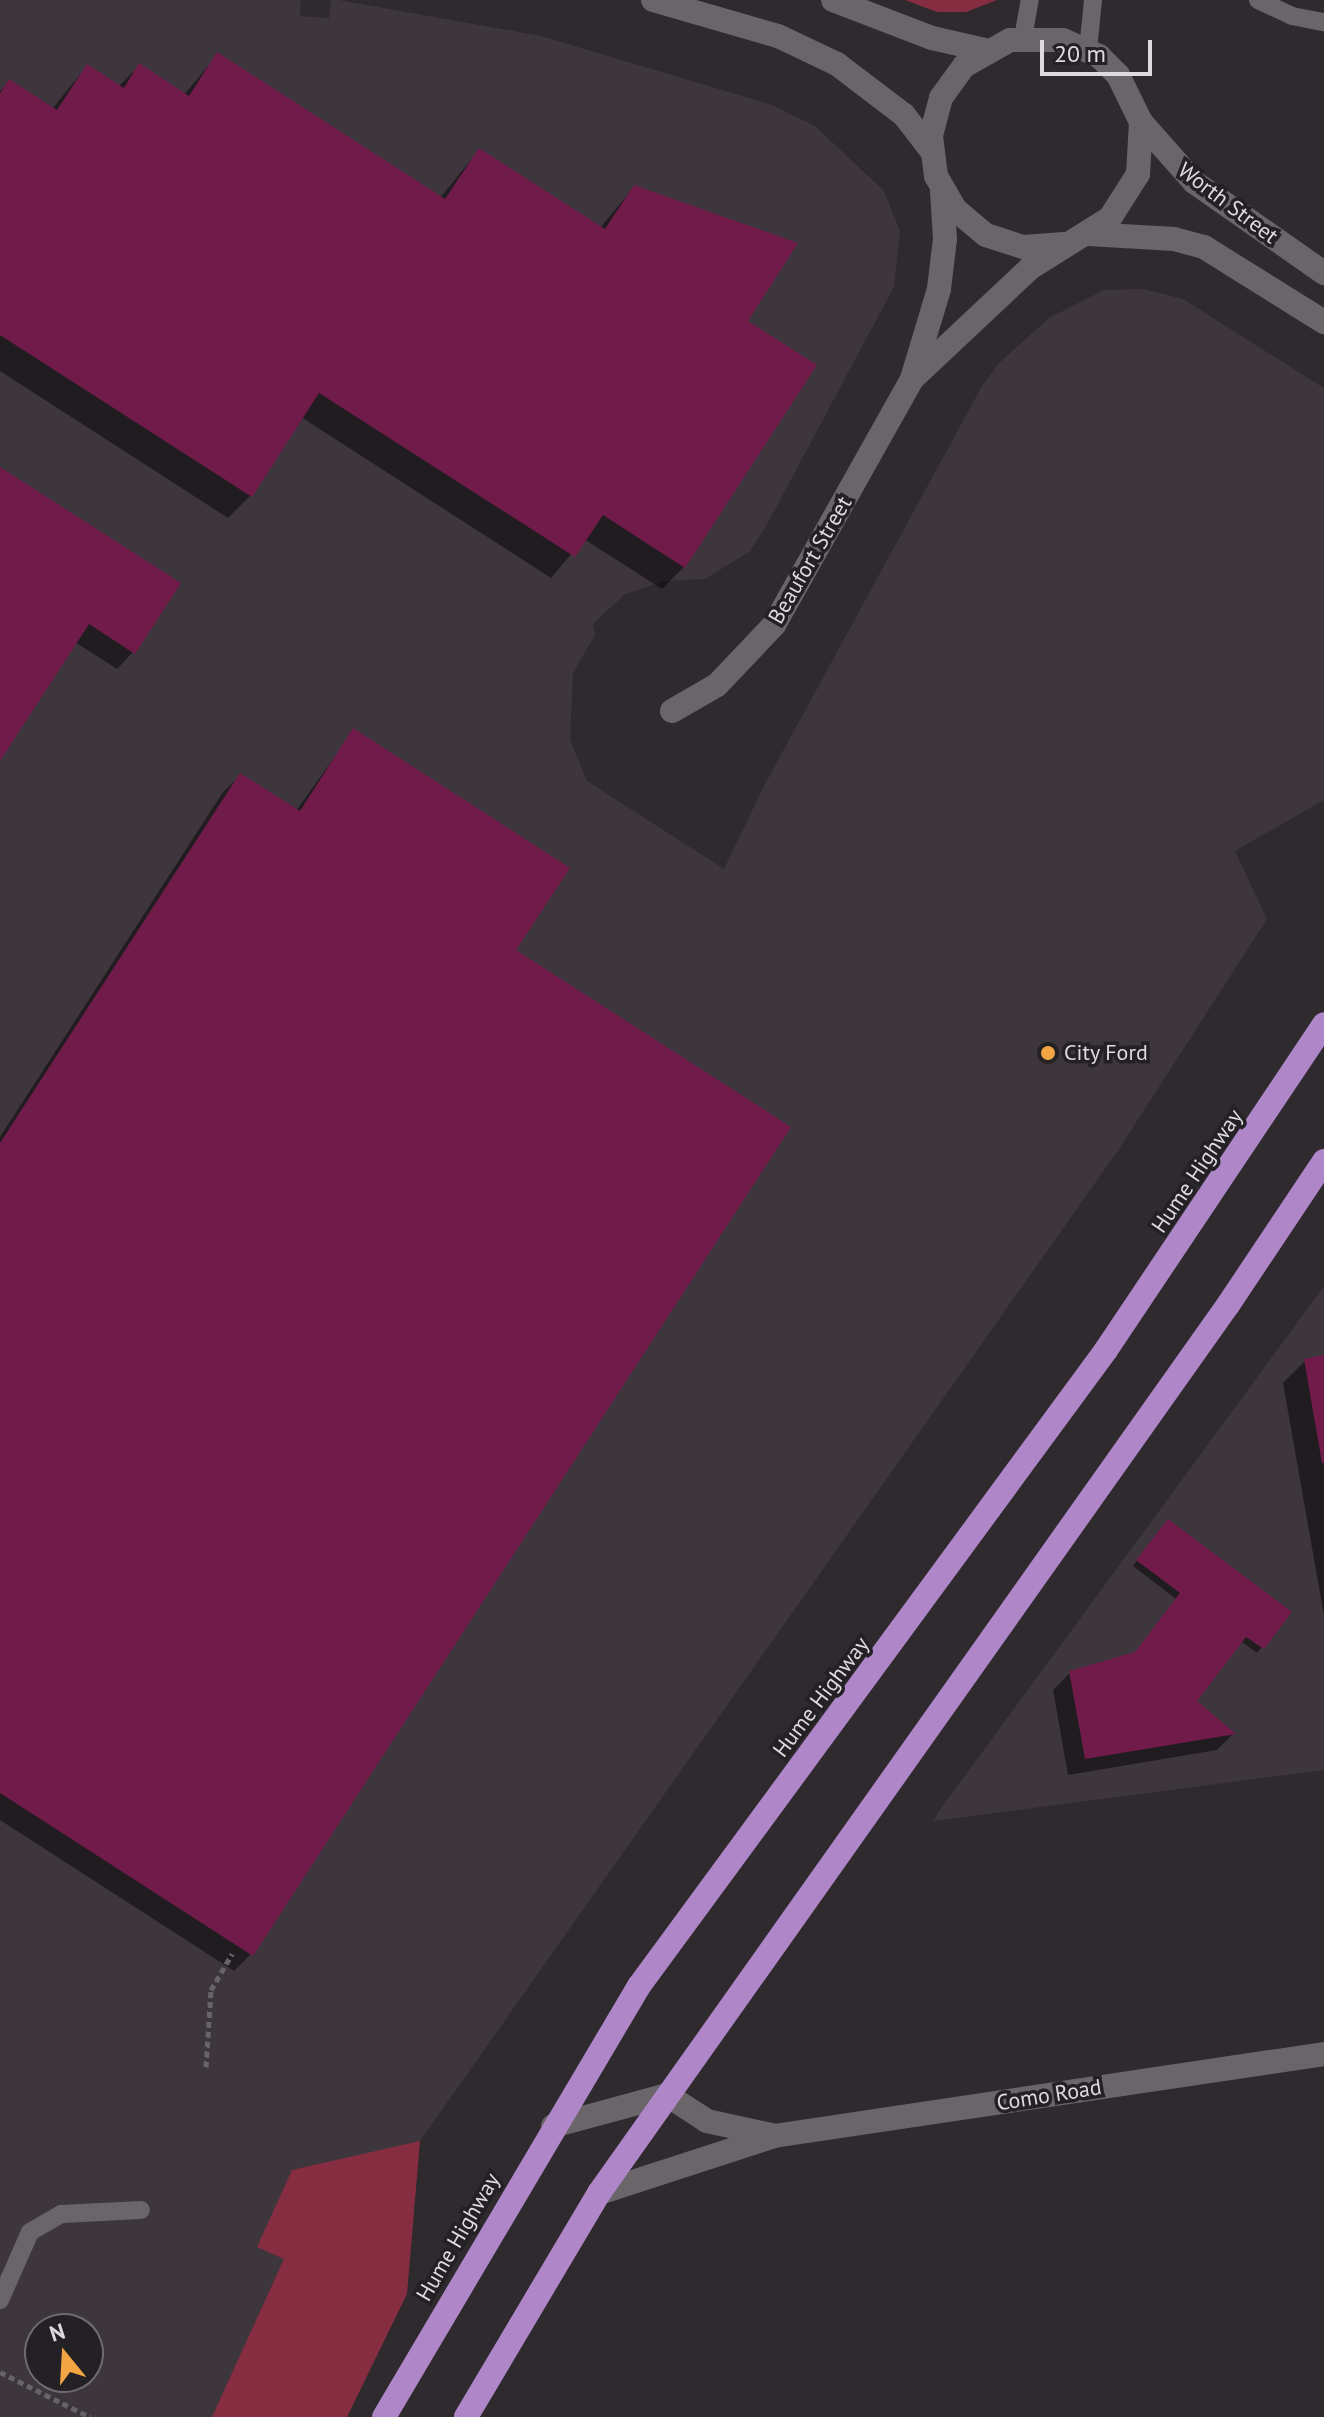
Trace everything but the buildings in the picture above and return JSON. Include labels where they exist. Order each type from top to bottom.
[{"type":"highway","name":"Hume Highway","points":[[384,2417],[553,2126],[639,1986],[1106,1350],[1324,1024]]},
{"type":"highway","points":[[466,2417],[599,2193],[1210,1330],[1324,1161]]},
{"type":"street","points":[[653,0],[778,36],[837,64],[904,115],[931,150]]},
{"type":"street","points":[[833,0],[932,38],[985,50]]},
{"type":"street","points":[[1023,38],[1063,40],[1088,50],[1118,75],[1141,122],[1141,162],[1133,186],[1110,218],[1088,234],[1064,244],[1038,248],[999,241],[965,219],[941,188],[931,150],[936,110],[947,86],[985,50],[1023,38]]},
{"type":"street","name":"Worth Street","points":[[1141,122],[1194,182],[1324,273]]},
{"type":"street","name":"Beaufort Street","points":[[672,711],[717,685],[774,625],[912,379],[939,289],[945,239],[941,188]]},
{"type":"street","name":"Worth Street","points":[[1088,234],[1174,239],[1204,247],[1324,322]]},
{"type":"street","name":"Beaufort Street","points":[[912,379],[1030,268],[1064,244]]},
{"type":"street","name":"Como Road","points":[[599,2193],[774,2136],[1324,2054]]},
{"type":"street","points":[[553,2126],[667,2095]]},
{"type":"street","name":"Como Road","points":[[667,2095],[707,2121],[774,2136]]},
{"type":"lane","points":[[1023,38],[1030,0]]},
{"type":"lane","points":[[1088,50],[1093,0]]},
{"type":"lane","points":[[1258,0],[1292,16],[1324,22]]},
{"type":"lane","points":[[0,2300],[30,2232],[61,2214],[141,2210]]},
{"type":"path","points":[[206,2067],[211,1990],[232,1954]]},
{"type":"path","points":[[0,2372],[90,2417]]},
{"type":"shaded area","points":[[0,0],[301,0],[300,16],[329,18],[331,0],[339,0],[541,36],[772,105],[815,126],[884,191],[900,231],[894,287],[765,528],[749,552],[705,579],[665,581],[625,594],[593,624],[595,635],[573,673],[570,740],[587,781],[724,869],[765,784],[982,386],[999,363],[1049,318],[1104,290],[1143,289],[1183,299],[1324,388],[1324,800],[1235,851],[1267,919],[1119,1149],[420,2141],[371,2227],[277,2417],[0,2417]]},
{"type":"shaded area","points":[[905,0],[997,0],[966,12],[937,12]]},
{"type":"shaded area","points":[[1324,1286],[1324,1770],[933,1821],[939,1811]]},
{"type":"shaded area","points":[[420,2141],[407,2294],[347,2417],[212,2417],[284,2259],[257,2247],[292,2170]]},
{"type":"place","name":"City Ford","points":[[1048,1053]]}]
